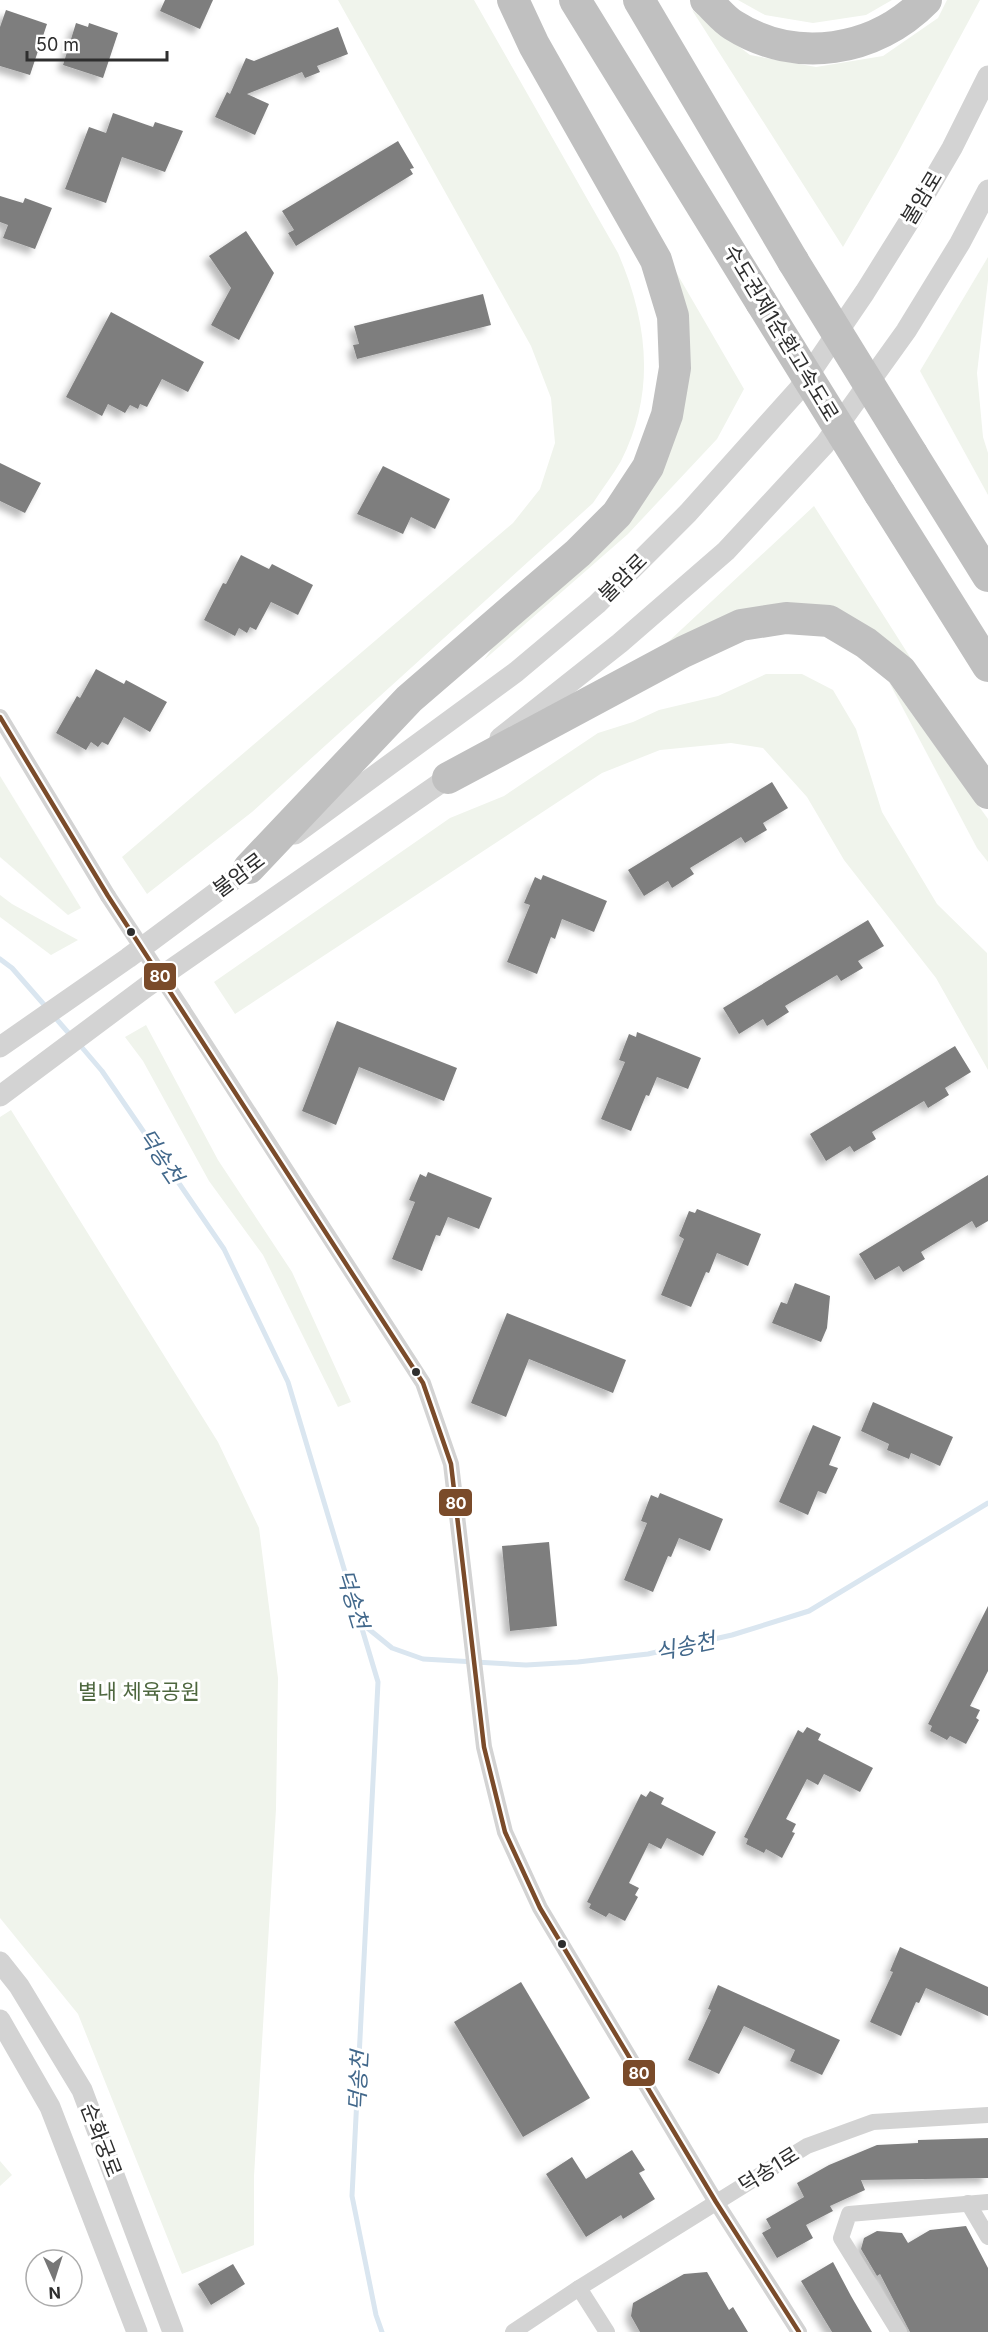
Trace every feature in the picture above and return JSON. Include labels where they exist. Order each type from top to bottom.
[{"type":"highway","points":[[249,867],[409,699],[578,553],[617,514],[648,467],[668,415],[675,368],[673,316],[656,260],[534,45],[513,0]]},
{"type":"highway","name":"수도권제1순환고속도로","points":[[575,0],[988,666]]},
{"type":"highway","points":[[639,0],[793,261],[988,576]]},
{"type":"highway","points":[[706,0],[732,24],[768,42],[805,50],[878,36],[910,16],[926,0]]},
{"type":"highway","points":[[448,778],[683,652],[741,625],[786,618],[829,621],[866,643],[901,671],[988,793]]},
{"type":"street","name":"불암로","points":[[128,958],[516,672],[597,604],[688,513],[799,388],[865,292],[952,148],[988,76]]},
{"type":"street","name":"불암로","points":[[0,1090],[448,778],[620,643],[726,551],[825,444],[906,331],[960,243],[988,190]]},
{"type":"street","points":[[0,717],[108,896],[423,1383],[451,1464],[484,1747],[505,1832],[540,1908],[716,2202],[799,2332]]},
{"type":"street","points":[[0,1030],[128,958]]},
{"type":"street","points":[[0,1047],[128,958]]},
{"type":"street","name":"순화궁로","points":[[0,1962],[19,1986],[82,2090],[173,2332]]},
{"type":"street","name":"순화궁로","points":[[0,2020],[50,2107],[136,2332]]},
{"type":"street","name":"덕송1로","points":[[513,2332],[579,2288],[807,2146],[873,2122],[988,2115]]},
{"type":"street","points":[[899,2332],[841,2238],[849,2214],[988,2202]]},
{"type":"street","points":[[968,2203],[988,2237]]},
{"type":"street","points":[[579,2288],[607,2332]]},
{"type":"green space","points":[[338,0],[474,0],[618,253],[636,305],[641,331],[644,357],[640,409],[621,461],[593,503],[252,812],[147,894],[122,857],[513,523],[540,489],[555,443],[551,398],[531,346]]},
{"type":"green space","points":[[738,0],[892,0],[866,15],[813,23],[765,15]]},
{"type":"green space","points":[[947,0],[980,0],[896,156],[843,247],[692,10],[750,55],[816,67],[883,56],[938,18]]},
{"type":"green space","points":[[654,234],[744,389],[717,439],[628,534],[484,660],[497,641],[665,451]]},
{"type":"green space","points":[[988,257],[988,280],[977,373],[983,437],[988,453],[988,495],[920,371]]},
{"type":"green space","points":[[814,506],[924,679],[904,658],[743,612],[668,642]]},
{"type":"green space","points":[[766,674],[802,674],[833,690],[856,729],[882,812],[937,904],[987,953],[988,1070],[936,978],[844,860],[807,797],[763,748],[731,743],[660,750],[602,773],[235,1014],[214,982],[450,818],[504,796],[598,733],[633,722],[659,710],[718,696]]},
{"type":"green space","points":[[889,682],[988,819],[988,862],[977,848]]},
{"type":"green space","points":[[0,776],[81,908],[68,915],[0,857]]},
{"type":"green space","points":[[0,895],[78,940],[51,955],[0,917]]},
{"type":"green space","points":[[146,1025],[218,1160],[292,1272],[351,1402],[338,1407],[263,1255],[209,1181],[143,1061],[125,1037]]},
{"type":"green space","name":"별내 체육공원","points":[[11,1110],[218,1442],[259,1528],[278,1678],[276,1809],[254,2176],[254,2245],[182,2274],[78,2014],[0,1918],[0,1117]]},
{"type":"green space","points":[[0,2161],[12,2175],[0,2186]]},
{"type":"building","points":[[165,0],[213,0],[200,29],[160,11]]},
{"type":"building","points":[[6,10],[47,24],[30,75],[0,66],[0,27]]},
{"type":"building","points":[[76,23],[88,27],[89,23],[118,33],[103,78],[63,65]]},
{"type":"building","points":[[338,27],[348,54],[317,66],[320,72],[305,78],[302,72],[247,94],[269,104],[255,135],[215,117],[227,92],[230,94],[246,58],[254,61]]},
{"type":"building","points":[[113,113],[153,127],[155,122],[183,131],[165,172],[122,157],[106,203],[65,189],[89,127],[106,133]]},
{"type":"building","points":[[398,141],[414,168],[410,169],[413,174],[296,246],[288,233],[294,230],[282,211]]},
{"type":"building","points":[[0,196],[23,203],[25,198],[52,208],[35,249],[3,238],[8,225],[0,222]]},
{"type":"building","points":[[246,231],[274,273],[239,340],[211,325],[231,288],[209,256]]},
{"type":"building","points":[[483,294],[491,325],[357,359],[353,345],[359,344],[354,326]]},
{"type":"building","points":[[111,312],[204,362],[188,392],[162,379],[147,407],[140,404],[138,409],[130,405],[125,413],[108,404],[102,416],[66,397]]},
{"type":"building","points":[[0,463],[41,483],[25,513],[0,501]]},
{"type":"building","points":[[383,466],[450,499],[435,529],[411,517],[403,534],[357,514]]},
{"type":"building","points":[[241,555],[269,569],[272,564],[313,585],[298,615],[271,602],[256,630],[250,627],[247,633],[239,628],[235,636],[204,620]]},
{"type":"building","points":[[96,669],[124,684],[126,680],[167,702],[150,732],[124,717],[108,745],[102,742],[98,747],[91,742],[86,750],[56,733],[77,696],[80,698]]},
{"type":"building","points":[[772,782],[788,808],[763,823],[767,830],[745,843],[741,837],[690,868],[694,874],[672,888],[668,881],[644,896],[628,870]]},
{"type":"building","points":[[543,875],[607,901],[594,932],[562,919],[555,939],[551,937],[537,974],[507,962],[530,905],[524,903],[535,877],[541,880]]},
{"type":"building","points":[[868,920],[884,946],[858,961],[863,968],[841,981],[837,975],[785,1006],[789,1012],[767,1026],[763,1019],[739,1034],[723,1008]]},
{"type":"building","points":[[337,1021],[457,1068],[444,1101],[359,1067],[336,1125],[302,1111]]},
{"type":"building","points":[[637,1032],[701,1058],[688,1089],[657,1077],[649,1096],[646,1095],[631,1131],[601,1119],[625,1062],[619,1060],[629,1034],[636,1037]]},
{"type":"building","points":[[955,1046],[971,1072],[945,1088],[949,1095],[928,1108],[924,1101],[872,1132],[876,1139],[854,1152],[850,1146],[826,1161],[810,1134]]},
{"type":"building","points":[[428,1172],[492,1198],[479,1229],[448,1217],[440,1236],[436,1235],[422,1271],[392,1259],[415,1202],[409,1200],[420,1174],[426,1177]]},
{"type":"building","points":[[988,1175],[988,1221],[976,1228],[972,1221],[921,1252],[925,1259],[903,1272],[899,1266],[875,1280],[859,1254]]},
{"type":"building","points":[[697,1209],[761,1234],[748,1266],[717,1253],[691,1307],[661,1295],[684,1239],[679,1236],[689,1211],[695,1213]]},
{"type":"building","points":[[795,1283],[830,1296],[827,1328],[821,1342],[772,1323],[781,1302],[787,1304]]},
{"type":"building","points":[[507,1313],[626,1360],[613,1393],[529,1359],[506,1417],[471,1403]]},
{"type":"building","points":[[873,1402],[953,1437],[940,1466],[911,1453],[909,1459],[887,1450],[889,1444],[861,1431]]},
{"type":"building","points":[[813,1425],[841,1437],[829,1465],[838,1468],[826,1494],[818,1491],[808,1515],[779,1502]]},
{"type":"building","points":[[660,1493],[723,1519],[710,1551],[679,1538],[671,1557],[668,1556],[653,1592],[624,1580],[647,1523],[641,1521],[651,1495],[658,1498]]},
{"type":"building","points":[[549,1542],[557,1626],[510,1631],[502,1546]]},
{"type":"building","points":[[988,1606],[988,1671],[970,1706],[980,1710],[976,1718],[979,1720],[966,1744],[950,1736],[947,1740],[930,1731],[932,1726],[928,1724]]},
{"type":"building","points":[[807,1727],[821,1734],[818,1740],[873,1768],[860,1792],[824,1774],[818,1785],[807,1779],[786,1819],[796,1824],[792,1832],[795,1833],[782,1858],[766,1849],[764,1853],[746,1844],[748,1839],[744,1837],[798,1730],[803,1733]]},
{"type":"building","points":[[650,1791],[664,1798],[661,1804],[716,1832],[703,1856],[667,1838],[661,1849],[649,1843],[629,1883],[639,1888],[635,1895],[638,1897],[625,1921],[609,1913],[606,1917],[589,1908],[591,1904],[587,1902],[641,1794],[646,1797]]},
{"type":"building","points":[[900,1947],[988,1987],[988,2016],[926,1988],[919,2003],[916,2002],[901,2036],[870,2022],[893,1972],[890,1971]]},
{"type":"building","points":[[521,1982],[590,2098],[523,2137],[454,2022]]},
{"type":"building","points":[[718,1985],[840,2040],[822,2075],[790,2061],[795,2050],[744,2026],[719,2074],[688,2060],[711,2010],[708,2009]]},
{"type":"building","points":[[988,2138],[988,2178],[861,2180],[865,2190],[830,2206],[833,2211],[806,2225],[813,2238],[777,2258],[762,2233],[771,2228],[766,2219],[804,2197],[797,2183],[829,2165],[877,2145],[918,2143],[918,2140]]},
{"type":"building","points":[[632,2150],[645,2170],[639,2173],[655,2199],[623,2219],[621,2215],[586,2237],[546,2174],[572,2157],[586,2179]]},
{"type":"building","points":[[966,2226],[988,2268],[988,2332],[910,2332],[880,2274],[877,2276],[861,2249],[864,2238],[877,2231],[902,2233],[908,2243],[930,2230]]},
{"type":"building","points":[[833,2262],[872,2332],[832,2332],[801,2281]]},
{"type":"building","points":[[233,2264],[245,2284],[211,2305],[198,2284]]},
{"type":"building","points":[[707,2272],[729,2310],[733,2307],[748,2332],[640,2332],[631,2316],[633,2303],[684,2274]]},
{"type":"waterway","name":"덕송천","points":[[0,959],[12,968],[47,1008]]},
{"type":"waterway","name":"덕송천","points":[[53,1015],[72,1037]]},
{"type":"waterway","name":"덕송천","points":[[79,1044],[102,1071],[224,1249],[288,1382],[378,1682],[352,2196],[376,2315],[382,2332]]},
{"type":"waterway","name":"식송천","points":[[360,1622],[392,1648],[423,1659],[526,1665],[648,1654],[732,1635],[809,1611],[988,1503]]},
{"type":"transit line","name":"80","points":[[0,717],[108,896],[423,1383],[451,1464],[484,1747],[505,1832],[540,1908],[716,2202],[799,2332]]}]
